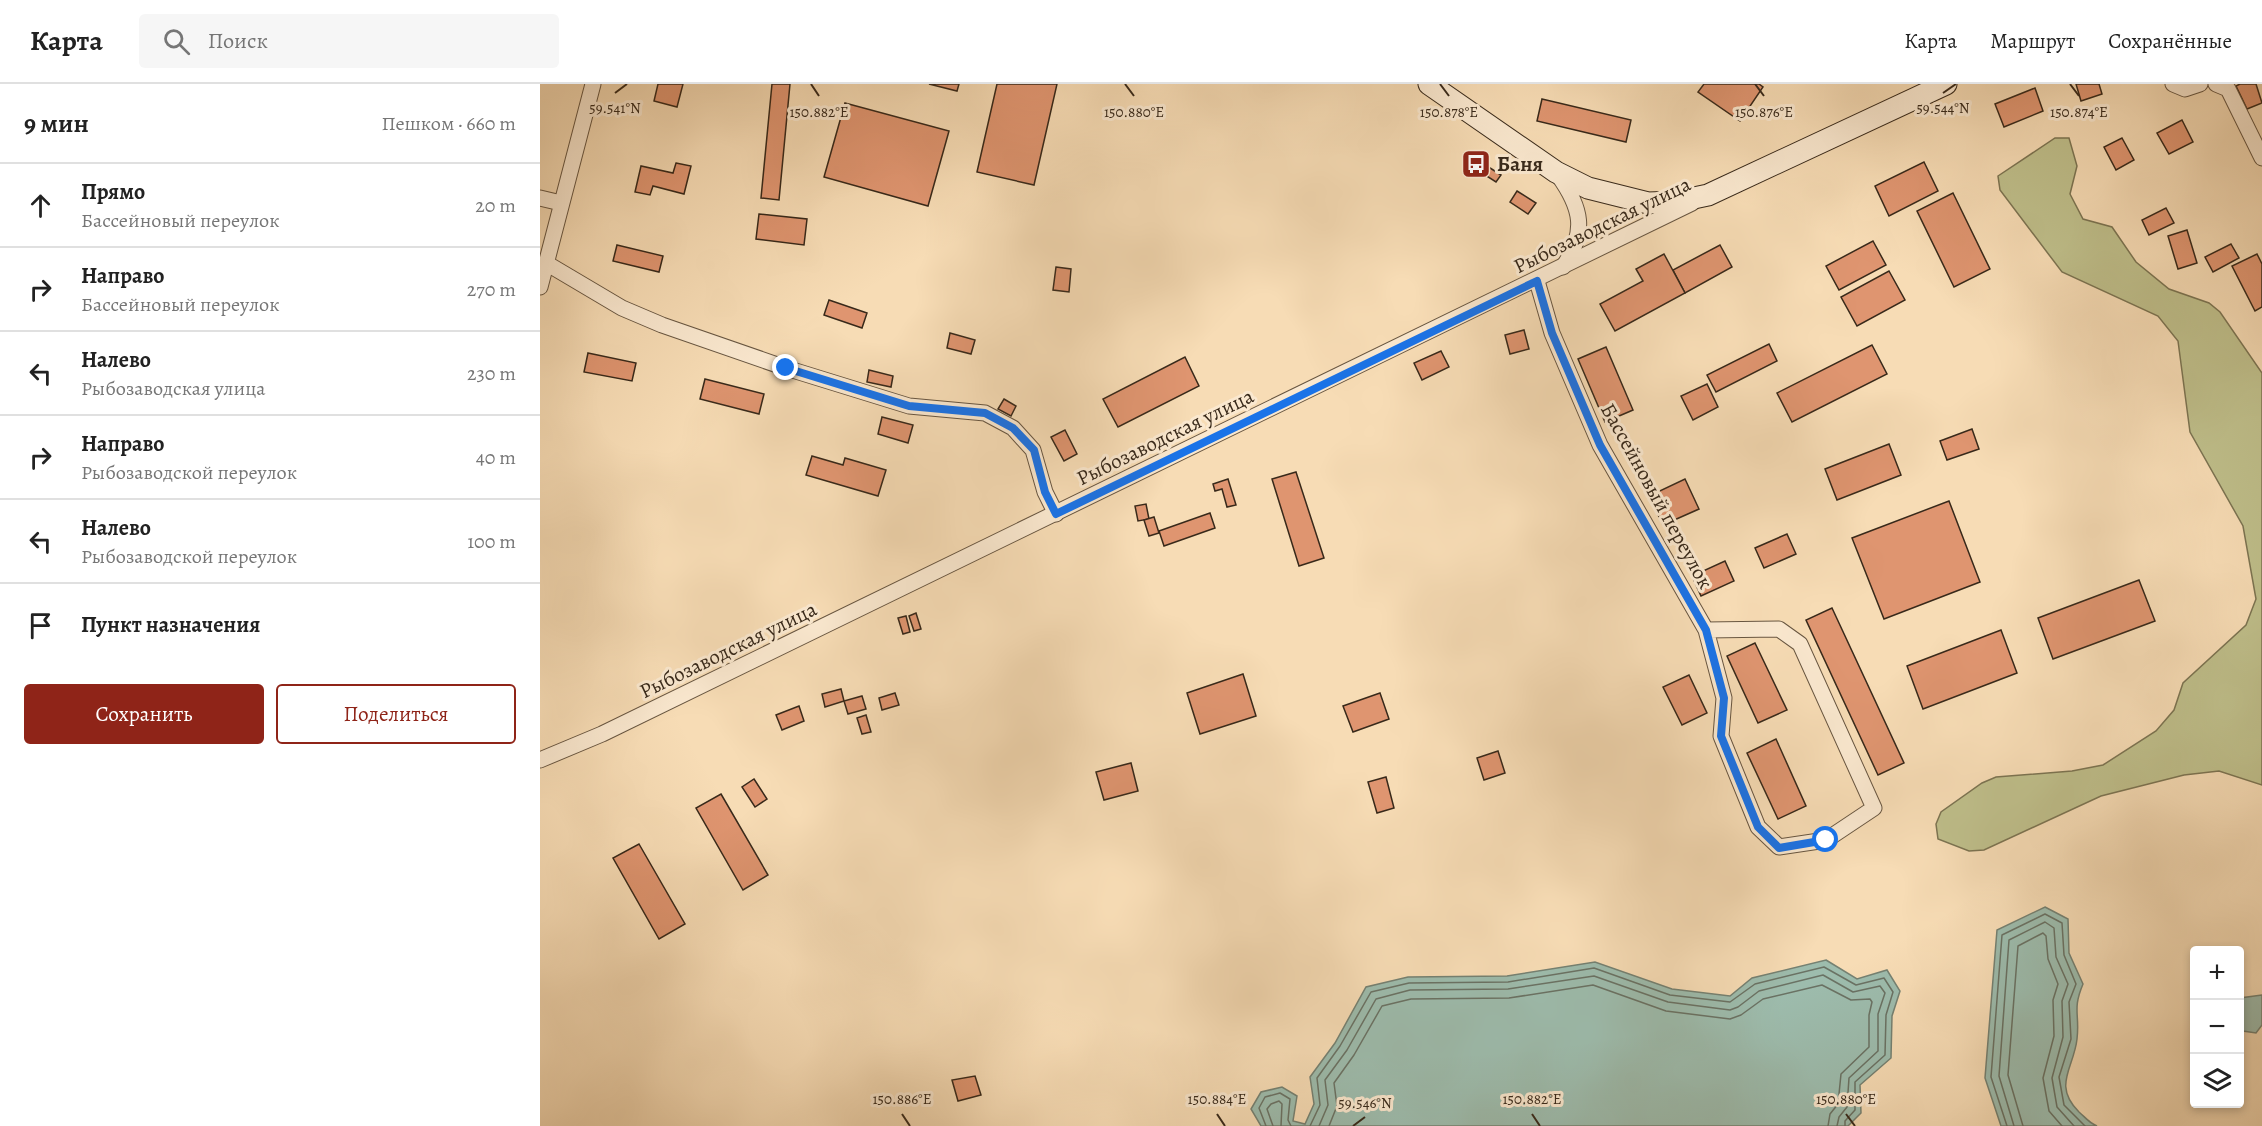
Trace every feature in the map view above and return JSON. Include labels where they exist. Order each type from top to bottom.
[{"type":"street","points":[[540,287],[593,84]]},
{"type":"street","points":[[1429,84],[1556,172],[1588,188],[1648,203],[1675,202],[1708,195],[1946,84]]},
{"type":"street","points":[[2173,84],[2185,90],[2200,84]]},
{"type":"street","points":[[2216,84],[2228,89],[2262,158]]},
{"type":"street","points":[[1556,172],[1571,192],[1578,214],[1580,235],[1563,268]]},
{"type":"street","name":"Рыбозаводская улица","points":[[540,760],[602,734],[1537,281],[1708,195]]},
{"type":"street","points":[[540,198],[561,203]]},
{"type":"street","points":[[546,262],[622,308],[662,325],[786,368],[909,406],[985,413],[1013,428],[1034,450],[1045,492],[1056,514]]},
{"type":"street","name":"Бассейновый переулок","points":[[1537,281],[1552,333],[1600,445],[1706,630],[1724,698],[1721,736],[1758,827],[1779,848],[1826,840],[1874,808],[1800,644],[1779,629],[1706,630]]},
{"type":"green space","points":[[2055,138],[2069,138],[2077,166],[2070,194],[2083,219],[2112,227],[2136,262],[2169,289],[2209,303],[2220,312],[2262,373],[2262,785],[2219,771],[2184,775],[2101,796],[1984,850],[1969,851],[1938,839],[1936,824],[1941,812],[1982,783],[1996,777],[2072,771],[2103,765],[2156,731],[2174,710],[2183,683],[2246,625],[2256,599],[2243,526],[2190,432],[2178,341],[2158,316],[2062,272],[2000,190],[1998,176]]},
{"type":"water","points":[[2045,907],[2068,919],[2069,953],[2083,984],[2077,1006],[2078,1031],[2067,1076],[2067,1093],[2079,1112],[2097,1126],[2001,1126],[1985,1078],[1997,930]]},
{"type":"water","points":[[1826,960],[1857,979],[1887,970],[1900,991],[1892,1016],[1891,1058],[1860,1085],[1861,1113],[1848,1126],[1261,1126],[1251,1109],[1261,1092],[1282,1087],[1297,1096],[1293,1121],[1305,1124],[1314,1104],[1310,1077],[1335,1043],[1366,987],[1408,977],[1507,976],[1595,962],[1672,989],[1730,996],[1752,978]]},
{"type":"water","points":[[2262,995],[2262,1025],[2256,1033],[2244,1031],[2244,997]]},
{"type":"building","points":[[658,84],[683,84],[677,107],[654,101]]},
{"type":"building","points":[[772,84],[790,84],[779,200],[761,198]]},
{"type":"building","points":[[929,84],[959,84],[957,91]]},
{"type":"building","points":[[997,84],[1057,84],[1034,185],[977,172]]},
{"type":"building","points":[[1704,84],[1759,84],[1763,87],[1740,121],[1698,92]]},
{"type":"building","points":[[2076,84],[2099,84],[2102,94],[2081,101]]},
{"type":"building","points":[[2256,84],[2262,103],[2247,109],[2236,86]]},
{"type":"building","points":[[2035,88],[2043,111],[2004,127],[1995,104]]},
{"type":"building","points":[[1542,99],[1631,120],[1626,142],[1537,121]]},
{"type":"building","points":[[845,103],[949,131],[928,206],[824,177]]},
{"type":"building","points":[[2182,120],[2193,142],[2169,154],[2157,133]]},
{"type":"building","points":[[2122,138],[2134,160],[2116,170],[2104,147]]},
{"type":"building","points":[[1476,159],[1487,166],[1482,174],[1471,167]]},
{"type":"building","points":[[1924,162],[1938,191],[1889,216],[1875,186]]},
{"type":"building","points":[[676,163],[691,166],[684,194],[653,186],[650,195],[635,192],[641,166],[673,173]]},
{"type":"building","points":[[1487,166],[1501,175],[1496,182],[1482,173]]},
{"type":"building","points":[[1517,191],[1536,203],[1528,214],[1510,202]]},
{"type":"building","points":[[1953,193],[1990,269],[1954,287],[1917,211]]},
{"type":"building","points":[[2166,208],[2174,223],[2149,235],[2142,220]]},
{"type":"building","points":[[759,214],[807,219],[804,245],[756,239]]},
{"type":"building","points":[[2187,230],[2197,263],[2178,269],[2168,236]]},
{"type":"building","points":[[1873,241],[1886,265],[1839,290],[1826,266]]},
{"type":"building","points":[[2231,244],[2239,258],[2213,272],[2205,257]]},
{"type":"building","points":[[617,245],[663,256],[659,272],[613,261]]},
{"type":"building","points":[[1720,245],[1732,267],[1685,293],[1673,270]]},
{"type":"building","points":[[1664,254],[1685,293],[1615,331],[1600,304],[1643,281],[1636,269]]},
{"type":"building","points":[[2257,254],[2262,264],[2262,307],[2255,311],[2232,266]]},
{"type":"building","points":[[1056,267],[1071,269],[1069,292],[1053,290]]},
{"type":"building","points":[[1889,271],[1905,300],[1857,326],[1841,297]]},
{"type":"building","points":[[829,300],[867,313],[862,328],[824,315]]},
{"type":"building","points":[[1524,330],[1529,349],[1510,354],[1505,335]]},
{"type":"building","points":[[950,333],[975,340],[971,354],[947,348]]},
{"type":"building","points":[[1769,344],[1777,361],[1716,392],[1707,375]]},
{"type":"building","points":[[1872,345],[1887,374],[1792,422],[1777,393]]},
{"type":"building","points":[[1606,347],[1633,410],[1605,422],[1578,359]]},
{"type":"building","points":[[1441,351],[1449,367],[1422,380],[1414,363]]},
{"type":"building","points":[[588,353],[636,363],[632,381],[584,372]]},
{"type":"building","points":[[1185,357],[1199,386],[1118,427],[1103,399]]},
{"type":"building","points":[[869,370],[893,376],[891,387],[867,382]]},
{"type":"building","points":[[705,379],[764,394],[759,414],[700,399]]},
{"type":"building","points":[[1707,384],[1718,407],[1693,420],[1681,396]]},
{"type":"building","points":[[1004,399],[1016,406],[1011,416],[998,409]]},
{"type":"building","points":[[882,417],[913,425],[908,443],[878,434]]},
{"type":"building","points":[[1972,429],[1979,449],[1947,460],[1940,441]]},
{"type":"building","points":[[1065,430],[1077,454],[1064,461],[1051,437]]},
{"type":"building","points":[[1889,444],[1901,475],[1837,500],[1825,469]]},
{"type":"building","points":[[812,456],[843,465],[845,458],[886,470],[878,496],[806,475]]},
{"type":"building","points":[[1296,472],[1324,558],[1299,566],[1272,479]]},
{"type":"building","points":[[1228,479],[1236,505],[1227,507],[1222,489],[1215,491],[1213,484]]},
{"type":"building","points":[[1685,479],[1699,509],[1663,525],[1649,496]]},
{"type":"building","points":[[1949,501],[1980,582],[1884,619],[1852,538]]},
{"type":"building","points":[[1146,504],[1149,519],[1138,521],[1135,506]]},
{"type":"building","points":[[1210,513],[1215,528],[1164,546],[1159,531]]},
{"type":"building","points":[[1154,517],[1159,533],[1149,536],[1144,520]]},
{"type":"building","points":[[1787,534],[1796,554],[1764,568],[1755,548]]},
{"type":"building","points":[[1725,561],[1734,581],[1701,596],[1692,576]]},
{"type":"building","points":[[2139,580],[2155,621],[2053,659],[2038,618]]},
{"type":"building","points":[[1832,608],[1904,763],[1878,775],[1806,620]]},
{"type":"building","points":[[916,613],[921,629],[914,631],[909,616]]},
{"type":"building","points":[[906,616],[910,632],[903,634],[898,618]]},
{"type":"building","points":[[2001,630],[2017,673],[1923,709],[1907,666]]},
{"type":"building","points":[[1755,643],[1787,710],[1758,723],[1727,656]]},
{"type":"building","points":[[1243,674],[1256,716],[1200,734],[1187,693]]},
{"type":"building","points":[[1689,675],[1707,713],[1682,725],[1663,687]]},
{"type":"building","points":[[841,689],[844,701],[825,707],[822,694]]},
{"type":"building","points":[[895,693],[899,705],[882,710],[879,698]]},
{"type":"building","points":[[1380,693],[1389,719],[1353,732],[1343,706]]},
{"type":"building","points":[[862,696],[866,709],[848,714],[844,701]]},
{"type":"building","points":[[799,706],[804,721],[782,730],[776,715]]},
{"type":"building","points":[[866,715],[871,732],[862,734],[857,718]]},
{"type":"building","points":[[1776,739],[1806,806],[1778,819],[1747,753]]},
{"type":"building","points":[[1498,751],[1505,773],[1484,780],[1477,758]]},
{"type":"building","points":[[1131,763],[1138,791],[1104,800],[1096,772]]},
{"type":"building","points":[[1386,777],[1394,808],[1377,813],[1368,782]]},
{"type":"building","points":[[754,779],[767,799],[755,807],[742,787]]},
{"type":"building","points":[[721,794],[768,875],[743,890],[696,808]]},
{"type":"building","points":[[639,844],[685,924],[659,939],[613,858]]},
{"type":"building","points":[[975,1076],[981,1095],[958,1101],[952,1080]]},
{"type":"place","name":"Баня","points":[[1476,164]]},
{"type":"route","points":[[786,368],[909,406],[985,413],[1013,428],[1034,450],[1045,492],[1056,514],[1332,378],[1537,281],[1552,333],[1600,445],[1706,630],[1724,698],[1721,736],[1758,827],[1779,848],[1826,840]]}]
